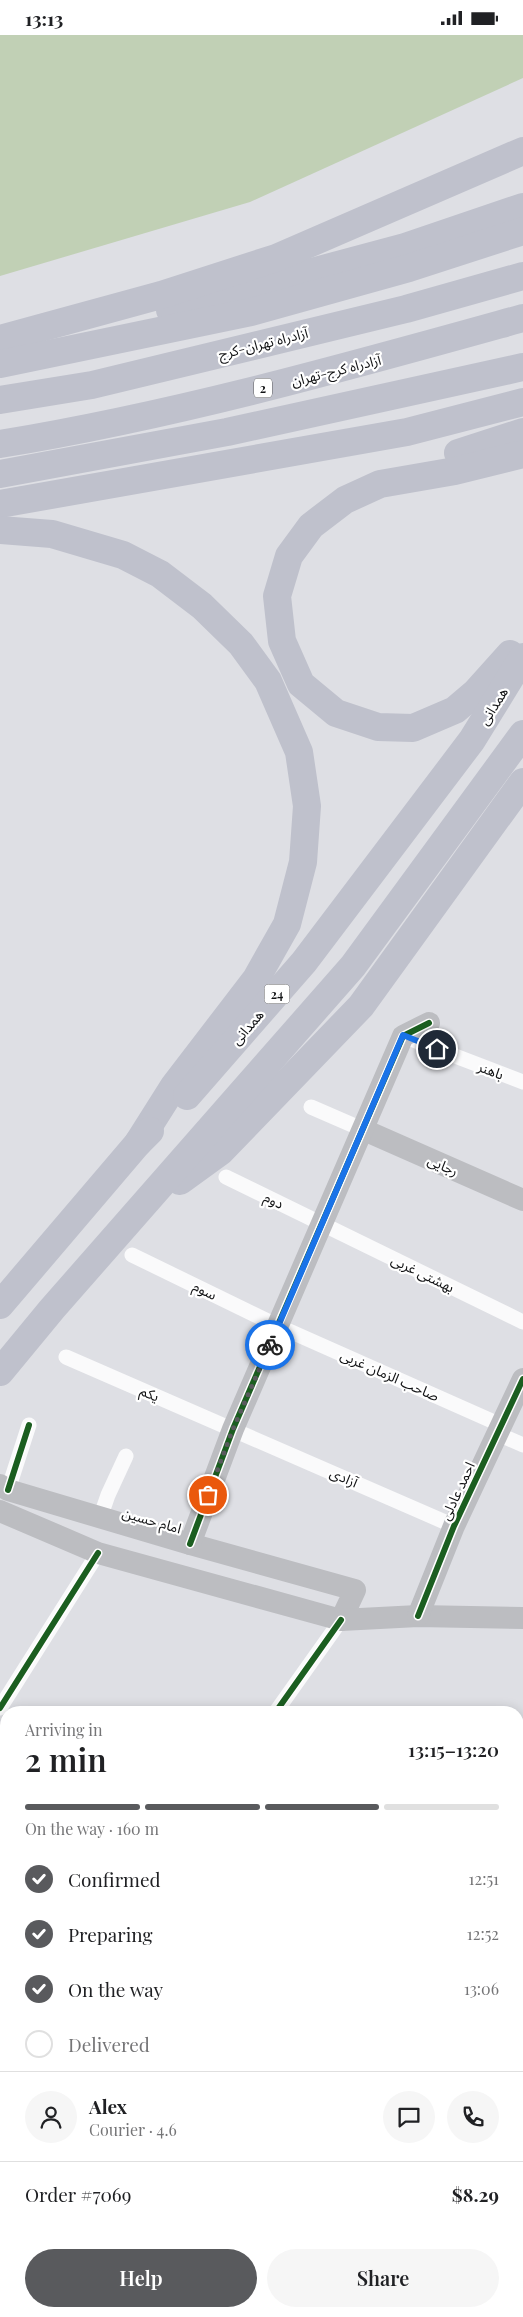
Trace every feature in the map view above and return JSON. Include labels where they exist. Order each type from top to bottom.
[{"type":"highway","points":[[0,341],[161,295],[276,258],[523,151]]},
{"type":"highway","points":[[0,341],[153,315],[405,247],[523,207]]},
{"type":"highway","points":[[0,364],[252,312],[409,268],[523,231]]},
{"type":"highway","name":"آزادراه تهران-کرج","points":[[0,400],[101,382],[406,309],[523,276]]},
{"type":"highway","name":"آزادراه کرج-تهران","points":[[0,444],[69,433],[254,391],[411,351],[523,318]]},
{"type":"highway","points":[[0,474],[227,432],[523,367]]},
{"type":"highway","points":[[0,504],[407,432],[523,402]]},
{"type":"highway","points":[[523,432],[458,452],[345,500],[311,526],[289,556],[277,595],[282,641],[301,684],[336,713],[378,727],[413,727],[455,710],[475,693],[523,639]]},
{"type":"highway","points":[[380,485],[455,471],[523,454]]},
{"type":"highway","points":[[0,530],[52,533],[123,555],[160,574],[202,606],[241,644],[268,681],[299,753],[308,806],[303,862],[287,924],[256,979],[174,1086],[138,1143]]},
{"type":"highway","name":"همدانی","points":[[0,1305],[138,1143],[185,1099],[304,962],[472,740],[523,657]]},
{"type":"highway","points":[[0,1372],[353,966],[523,734]]},
{"type":"highway","points":[[142,1208],[220,1152],[361,1006],[523,782]]},
{"type":"street","points":[[190,1544],[233,1429],[364,1130],[403,1035],[429,1023]]},
{"type":"street","name":"باهنر","points":[[403,1035],[523,1082]]},
{"type":"street","points":[[311,1107],[364,1130]]},
{"type":"street","name":"رجایی","points":[[364,1130],[523,1201]]},
{"type":"street","name":"دوم","points":[[226,1177],[323,1223]]},
{"type":"street","name":"بهشتی غربی","points":[[323,1223],[523,1322]]},
{"type":"street","name":"سوم","points":[[132,1255],[278,1325]]},
{"type":"street","name":"صاحب الزمان غربی","points":[[278,1325],[500,1429],[523,1445]]},
{"type":"street","name":"یکم","points":[[66,1357],[233,1429]]},
{"type":"street","name":"احمد عادلی","points":[[418,1615],[454,1526],[523,1379]]},
{"type":"street","points":[[4,1487],[29,1425]]},
{"type":"street","name":"آزادی","points":[[233,1429],[454,1526]]},
{"type":"street","points":[[100,1518],[108,1495],[126,1456]]},
{"type":"street","name":"امام حسین","points":[[4,1487],[100,1518],[355,1590],[341,1620]]},
{"type":"street","points":[[0,1511],[98,1553],[341,1620],[418,1615],[523,1618]]},
{"type":"street","points":[[1,1706],[98,1553]]},
{"type":"street","points":[[280,1706],[341,1620]]},
{"type":"green space","points":[[0,35],[523,35],[523,78],[250,202],[0,276]]},
{"type":"cycle path","points":[[190,1544],[233,1429],[403,1036],[429,1023]]},
{"type":"cycle path","points":[[418,1616],[454,1526],[523,1379]]},
{"type":"cycle path","points":[[8,1490],[29,1425]]},
{"type":"cycle path","points":[[1,1706],[98,1553]]},
{"type":"cycle path","points":[[280,1706],[341,1620]]},
{"type":"way so far","points":[[208,1495],[233,1429],[270,1345]]},
{"type":"route","points":[[270,1345],[364,1130],[403,1035],[437,1049]]}]
